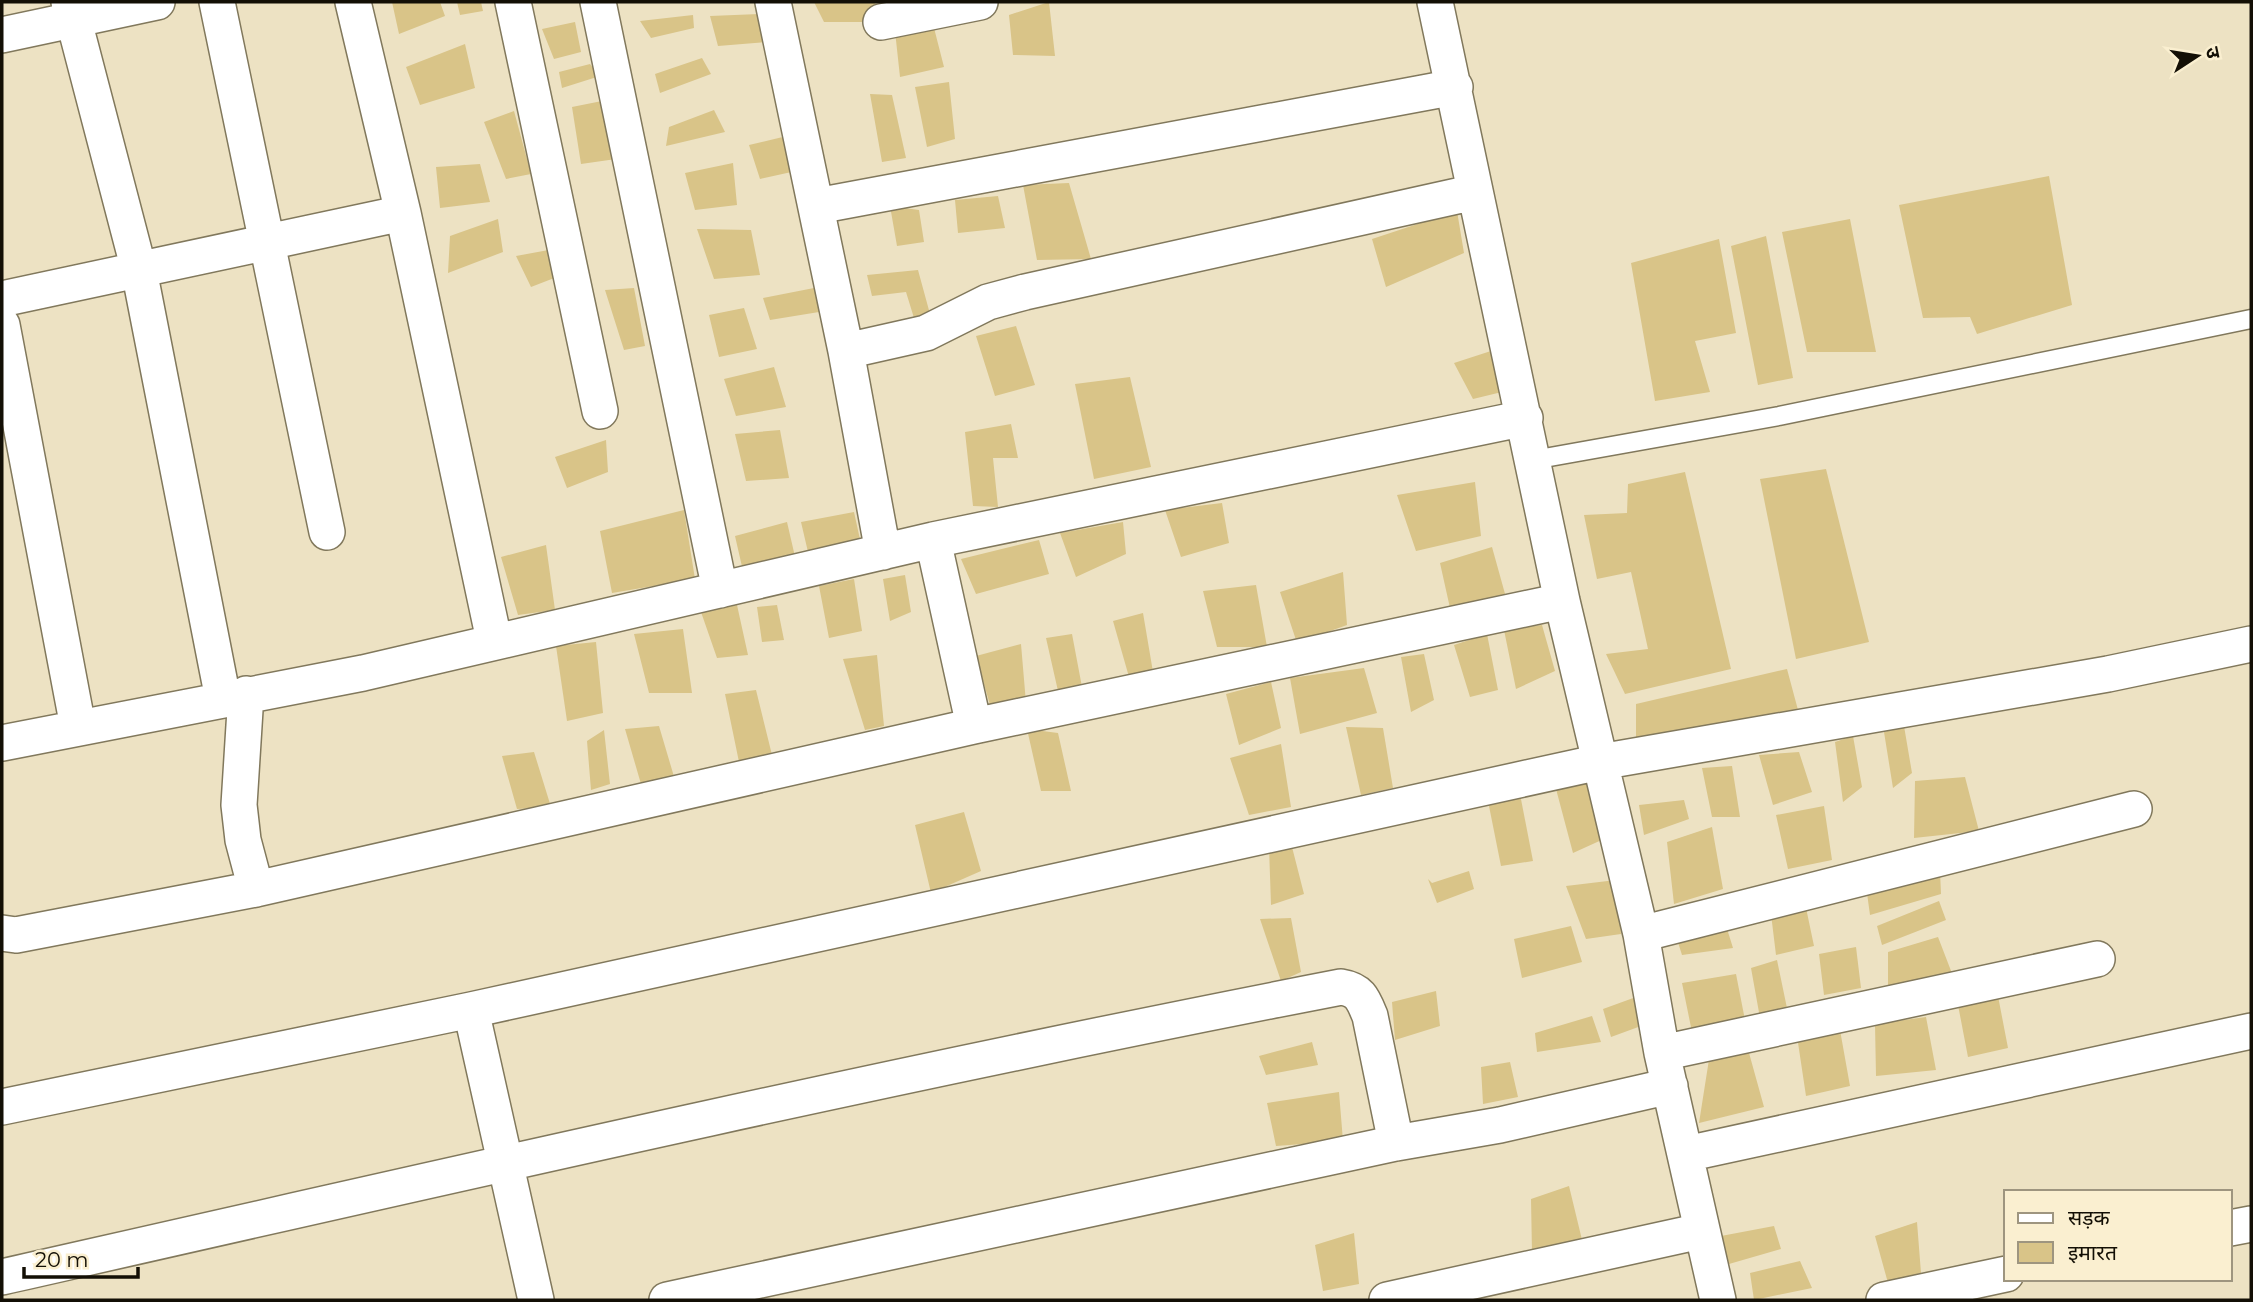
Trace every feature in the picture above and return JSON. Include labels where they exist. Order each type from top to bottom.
[{"type":"street","points":[[2,35],[71,11],[157,2]]},
{"type":"street","points":[[217,2],[327,532]]},
{"type":"street","points":[[354,2],[403,213],[494,640]]},
{"type":"street","points":[[513,2],[600,411]]},
{"type":"street","points":[[598,2],[720,590]]},
{"type":"street","points":[[773,2],[846,351],[883,552]]},
{"type":"street","points":[[881,22],[980,2]]},
{"type":"street","points":[[1435,2],[1562,601],[1641,934],[1666,1070],[1718,1300]]},
{"type":"street","points":[[71,11],[139,270],[234,696],[239,805],[243,840],[256,889]]},
{"type":"street","points":[[817,206],[1455,87]]},
{"type":"street","points":[[846,351],[926,332],[988,302],[1025,292],[1475,192]]},
{"type":"street","points":[[2,299],[403,213]]},
{"type":"street","points":[[2,325],[78,727]]},
{"type":"street","points":[[2,743],[363,673],[494,640],[933,540],[1525,418]]},
{"type":"street","points":[[933,540],[974,726]]},
{"type":"street","points":[[2,933],[16,935],[256,889],[974,726],[1562,601]]},
{"type":"street","points":[[2,1107],[471,1010],[1600,762],[2108,674],[2251,644]]},
{"type":"street","points":[[1641,934],[2134,809]]},
{"type":"street","points":[[667,1300],[1396,1143],[1500,1125],[1666,1070],[2097,959]]},
{"type":"street","points":[[2,1277],[505,1162],[1093,1035],[1341,987],[1353,989],[1363,997],[1370,1016],[1396,1143]]},
{"type":"street","points":[[471,1010],[536,1300]]},
{"type":"street","points":[[1686,1154],[2251,1031]]},
{"type":"street","points":[[2232,1228],[2251,1224]]},
{"type":"street","points":[[1387,1300],[1701,1231]]},
{"type":"street","points":[[1884,1300],[2004,1274]]},
{"type":"lane","points":[[1533,460],[1779,416],[2251,319]]},
{"type":"building","points":[[392,2],[440,2],[445,16],[399,34]]},
{"type":"building","points":[[457,2],[481,2],[483,11],[460,15]]},
{"type":"building","points":[[814,2],[875,2],[881,22],[824,22]]},
{"type":"building","points":[[1049,2],[1055,56],[1013,55],[1009,15]]},
{"type":"building","points":[[759,14],[766,42],[718,46],[710,16]]},
{"type":"building","points":[[693,15],[694,28],[651,38],[640,21]]},
{"type":"building","points":[[575,22],[581,52],[554,59],[542,29]]},
{"type":"building","points":[[933,24],[944,67],[900,77],[895,31]]},
{"type":"building","points":[[465,44],[475,88],[420,105],[406,67]]},
{"type":"building","points":[[702,58],[711,74],[660,93],[655,74]]},
{"type":"building","points":[[590,64],[600,76],[562,88],[559,72]]},
{"type":"building","points":[[949,82],[955,139],[927,147],[915,87]]},
{"type":"building","points":[[870,94],[892,95],[906,158],[882,162]]},
{"type":"building","points":[[612,99],[623,158],[581,164],[572,107]]},
{"type":"building","points":[[714,110],[725,132],[666,146],[669,127]]},
{"type":"building","points":[[514,111],[531,174],[506,179],[484,122]]},
{"type":"building","points":[[791,135],[796,171],[760,179],[749,145]]},
{"type":"building","points":[[733,163],[737,205],[695,210],[685,173]]},
{"type":"building","points":[[480,164],[490,202],[440,208],[436,167]]},
{"type":"building","points":[[2049,176],[2072,305],[1977,334],[1970,317],[1923,318],[1899,205]]},
{"type":"building","points":[[1069,183],[1091,259],[1037,260],[1023,185]]},
{"type":"building","points":[[998,196],[1005,228],[958,233],[955,200]]},
{"type":"building","points":[[890,206],[919,210],[924,242],[897,246]]},
{"type":"building","points":[[1457,211],[1464,253],[1386,287],[1372,239]]},
{"type":"building","points":[[498,219],[503,252],[448,273],[450,236]]},
{"type":"building","points":[[1850,219],[1876,352],[1807,352],[1782,232]]},
{"type":"building","points":[[697,229],[751,230],[760,275],[714,279]]},
{"type":"building","points":[[1766,236],[1793,378],[1758,385],[1731,246]]},
{"type":"building","points":[[1719,239],[1736,333],[1695,341],[1710,392],[1655,401],[1631,263]]},
{"type":"building","points":[[554,249],[562,275],[531,287],[516,256]]},
{"type":"building","points":[[918,270],[930,314],[914,318],[906,292],[872,296],[867,275]]},
{"type":"building","points":[[634,288],[645,346],[624,350],[605,290]]},
{"type":"building","points":[[814,288],[819,312],[770,320],[763,298]]},
{"type":"building","points":[[744,308],[757,349],[719,357],[709,315]]},
{"type":"building","points":[[1016,326],[1035,385],[995,396],[976,336]]},
{"type":"building","points":[[1494,350],[1506,391],[1473,399],[1454,363]]},
{"type":"building","points":[[774,367],[786,407],[736,416],[724,379]]},
{"type":"building","points":[[1130,377],[1151,467],[1094,479],[1075,384]]},
{"type":"building","points":[[1011,424],[1018,458],[993,458],[998,507],[973,506],[965,432]]},
{"type":"building","points":[[780,430],[789,478],[746,481],[735,434]]},
{"type":"building","points":[[606,440],[608,472],[567,488],[555,457]]},
{"type":"building","points":[[1826,469],[1869,642],[1796,659],[1760,479]]},
{"type":"building","points":[[1685,472],[1731,669],[1625,694],[1606,654],[1648,649],[1631,572],[1597,579],[1584,515],[1627,513],[1628,484]]},
{"type":"building","points":[[1475,482],[1481,536],[1416,551],[1397,495]]},
{"type":"building","points":[[1222,503],[1229,543],[1181,557],[1165,510]]},
{"type":"building","points":[[684,510],[695,579],[612,593],[600,531]]},
{"type":"building","points":[[854,512],[861,544],[808,552],[801,522]]},
{"type":"building","points":[[787,522],[796,561],[743,571],[735,536]]},
{"type":"building","points":[[1123,522],[1126,554],[1076,577],[1060,533]]},
{"type":"building","points":[[1039,540],[1049,574],[976,594],[961,559]]},
{"type":"building","points":[[546,545],[555,610],[518,615],[501,557]]},
{"type":"building","points":[[1492,547],[1507,601],[1450,608],[1440,563]]},
{"type":"building","points":[[1343,572],[1347,625],[1297,643],[1280,592]]},
{"type":"building","points":[[905,575],[911,612],[890,621],[883,579]]},
{"type":"building","points":[[854,579],[862,631],[829,638],[819,586]]},
{"type":"building","points":[[1256,585],[1267,647],[1217,647],[1203,591]]},
{"type":"building","points":[[737,605],[748,655],[717,658],[701,612]]},
{"type":"building","points":[[777,605],[784,640],[762,642],[757,607]]},
{"type":"building","points":[[1143,613],[1153,672],[1129,677],[1113,621]]},
{"type":"building","points":[[1542,625],[1555,671],[1516,689],[1504,630]]},
{"type":"building","points":[[683,629],[692,693],[649,693],[634,634]]},
{"type":"building","points":[[1072,634],[1082,687],[1058,691],[1046,638]]},
{"type":"building","points":[[1487,634],[1498,690],[1470,697],[1454,645]]},
{"type":"building","points":[[596,642],[603,713],[567,721],[556,646]]},
{"type":"building","points":[[1021,644],[1026,703],[990,705],[976,656]]},
{"type":"building","points":[[1424,654],[1434,700],[1411,712],[1401,657]]},
{"type":"building","points":[[877,655],[884,726],[865,730],[843,659]]},
{"type":"building","points":[[1364,668],[1377,713],[1300,734],[1290,678]]},
{"type":"building","points":[[1787,669],[1798,710],[1636,745],[1636,704]]},
{"type":"building","points":[[1271,682],[1281,728],[1239,745],[1226,694]]},
{"type":"building","points":[[756,690],[772,755],[739,762],[725,694]]},
{"type":"building","points":[[659,726],[675,780],[641,784],[625,729]]},
{"type":"building","points":[[1904,726],[1912,773],[1893,788],[1884,732]]},
{"type":"building","points":[[1346,727],[1383,728],[1393,788],[1361,795]]},
{"type":"building","points":[[1027,729],[1058,733],[1071,791],[1041,791]]},
{"type":"building","points":[[604,730],[610,784],[591,790],[587,741]]},
{"type":"building","points":[[1853,736],[1862,787],[1843,802],[1835,742]]},
{"type":"building","points":[[1281,744],[1291,807],[1249,815],[1230,758]]},
{"type":"building","points":[[534,752],[551,807],[517,809],[502,756]]},
{"type":"building","points":[[1799,752],[1812,792],[1773,805],[1759,755]]},
{"type":"building","points":[[1732,766],[1740,817],[1712,817],[1702,768]]},
{"type":"building","points":[[1965,777],[1979,831],[1914,838],[1915,781]]},
{"type":"building","points":[[1590,779],[1606,838],[1573,853],[1556,789]]},
{"type":"building","points":[[1520,794],[1533,861],[1501,866],[1488,801]]},
{"type":"building","points":[[1684,800],[1689,819],[1644,835],[1639,805]]},
{"type":"building","points":[[1824,806],[1832,860],[1788,869],[1776,815]]},
{"type":"building","points":[[964,812],[981,871],[931,893],[915,825]]},
{"type":"building","points":[[1712,827],[1723,889],[1674,904],[1667,842]]},
{"type":"building","points":[[1269,847],[1292,847],[1304,894],[1271,905]]},
{"type":"building","points":[[1469,871],[1474,889],[1437,903],[1428,879],[1432,883]]},
{"type":"building","points":[[1940,871],[1941,894],[1870,915],[1866,886]]},
{"type":"building","points":[[1616,880],[1621,934],[1586,939],[1566,886]]},
{"type":"building","points":[[1939,901],[1946,920],[1882,945],[1877,926]]},
{"type":"building","points":[[1805,903],[1814,946],[1776,955],[1771,914]]},
{"type":"building","points":[[1291,918],[1301,972],[1281,981],[1260,919]]},
{"type":"building","points":[[1724,919],[1733,948],[1682,955],[1675,933]]},
{"type":"building","points":[[1571,926],[1582,962],[1522,978],[1514,939]]},
{"type":"building","points":[[1938,937],[1953,976],[1888,989],[1888,952]]},
{"type":"building","points":[[1856,947],[1861,988],[1824,995],[1819,954]]},
{"type":"building","points":[[1777,960],[1788,1013],[1760,1018],[1751,968]]},
{"type":"building","points":[[1736,974],[1745,1020],[1693,1037],[1682,983]]},
{"type":"building","points":[[1436,991],[1440,1026],[1395,1040],[1392,1002]]},
{"type":"building","points":[[1998,996],[2008,1048],[1968,1057],[1958,1005]]},
{"type":"building","points":[[1636,997],[1641,1026],[1611,1037],[1603,1009]]},
{"type":"building","points":[[1592,1016],[1601,1042],[1537,1052],[1535,1033]]},
{"type":"building","points":[[1926,1017],[1936,1070],[1876,1076],[1875,1024]]},
{"type":"building","points":[[1840,1030],[1850,1086],[1806,1096],[1797,1036]]},
{"type":"building","points":[[1312,1042],[1318,1065],[1266,1075],[1259,1056]]},
{"type":"building","points":[[1746,1042],[1764,1107],[1699,1123],[1710,1053]]},
{"type":"building","points":[[1510,1062],[1518,1097],[1483,1104],[1481,1067]]},
{"type":"building","points":[[1339,1092],[1343,1141],[1276,1146],[1267,1103]]},
{"type":"building","points":[[1569,1186],[1583,1244],[1532,1253],[1531,1199]]},
{"type":"building","points":[[1917,1222],[1921,1273],[1888,1283],[1875,1236]]},
{"type":"building","points":[[1774,1226],[1781,1249],[1729,1264],[1721,1236]]},
{"type":"building","points":[[1354,1233],[1359,1284],[1323,1291],[1315,1245]]},
{"type":"building","points":[[1800,1261],[1812,1288],[1754,1300],[1750,1273]]}]
